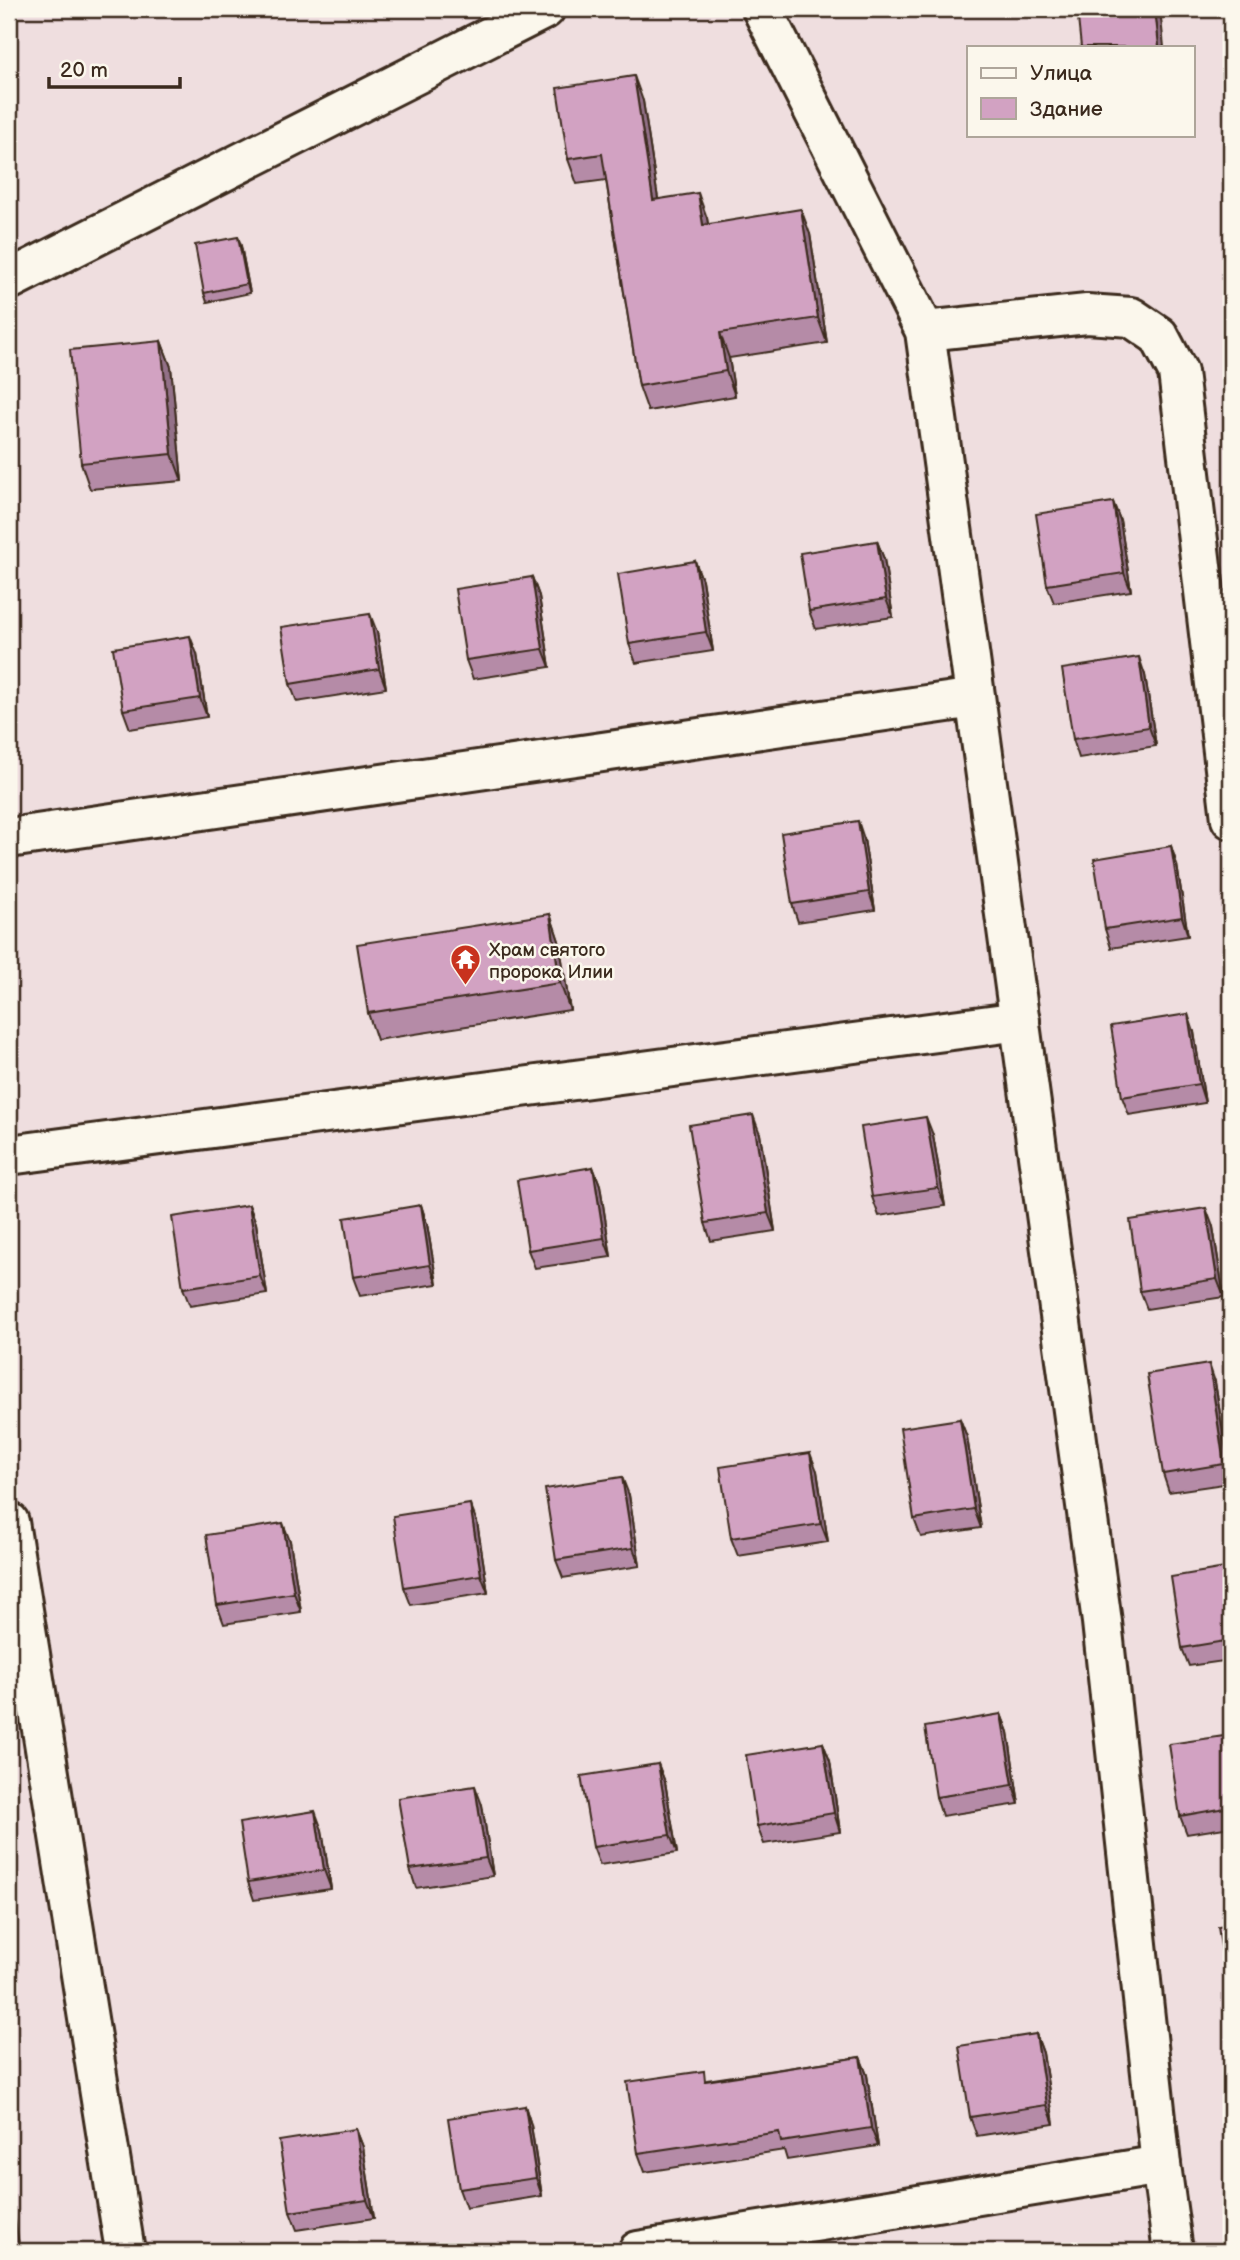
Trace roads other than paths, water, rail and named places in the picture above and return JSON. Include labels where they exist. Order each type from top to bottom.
[{"type":"street","points":[[9,280],[545,9]]},
{"type":"street","points":[[762,9],[925,331],[1101,1622],[1161,2165],[1173,2251]]},
{"type":"street","points":[[925,331],[1087,314],[1131,317],[1159,336],[1178,372],[1231,819]]},
{"type":"street","points":[[9,838],[975,698]]},
{"type":"street","points":[[9,1155],[1020,1021]]},
{"type":"street","points":[[9,1522],[125,2251]]},
{"type":"street","points":[[638,2251],[1161,2165]]},
{"type":"place","name":"Храм святого пророка Илии","points":[[466,987]]}]
